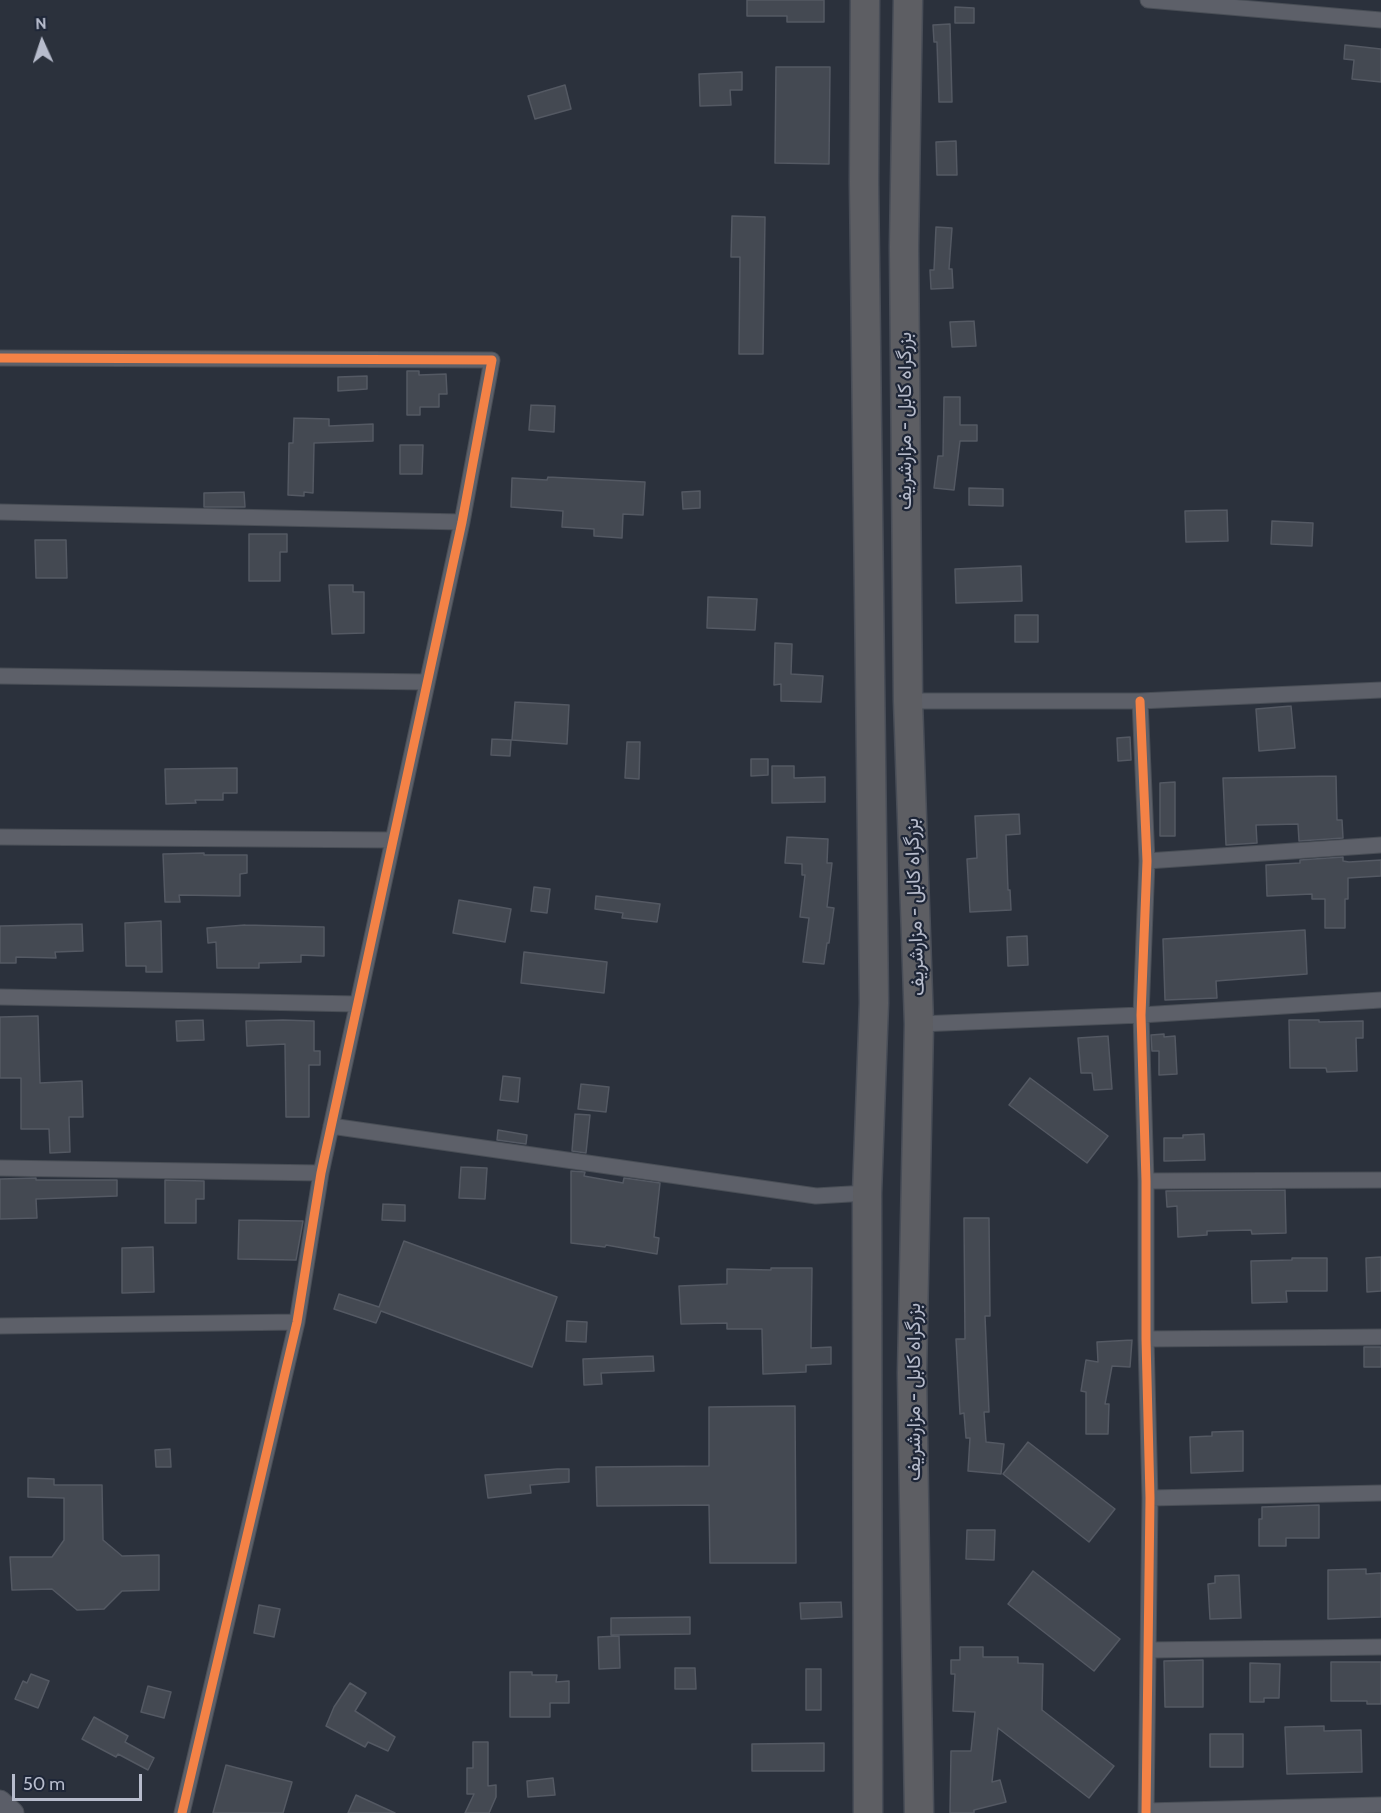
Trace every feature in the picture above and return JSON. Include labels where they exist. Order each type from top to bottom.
[{"type":"highway","name":"بزرگراه کابل - مزارشریف","points":[[865,0],[864,182],[874,1003],[867,1193],[868,1813]]},
{"type":"highway","name":"بزرگراه کابل - مزارشریف","points":[[908,0],[904,247],[908,702],[920,1024],[912,1373],[919,1813]]},
{"type":"street","points":[[1148,0],[1381,20]]},
{"type":"street","points":[[0,358],[492,360],[462,522],[321,1173],[297,1322],[182,1813]]},
{"type":"street","points":[[0,512],[462,522]]},
{"type":"street","points":[[0,676],[427,682]]},
{"type":"street","points":[[908,702],[1140,701],[1381,690]]},
{"type":"street","points":[[1140,701],[1147,861],[1141,1015],[1146,1181],[1146,1339],[1150,1498],[1150,1650],[1146,1812],[1381,1805]]},
{"type":"street","points":[[0,837],[393,840]]},
{"type":"street","points":[[1147,861],[1381,845]]},
{"type":"street","points":[[0,997],[357,1004]]},
{"type":"street","points":[[920,1024],[1141,1015],[1381,1000]]},
{"type":"street","points":[[331,1126],[816,1196],[867,1193]]},
{"type":"street","points":[[0,1168],[321,1173]]},
{"type":"street","points":[[1146,1181],[1381,1180]]},
{"type":"street","points":[[0,1326],[297,1322]]},
{"type":"street","points":[[1146,1339],[1381,1337]]},
{"type":"street","points":[[1150,1498],[1381,1493]]},
{"type":"street","points":[[1150,1650],[1381,1647]]},
{"type":"street","points":[[0,1801],[13,1813]]},
{"type":"building","points":[[747,0],[824,0],[824,22],[787,22],[787,16],[747,16]]},
{"type":"building","points":[[955,7],[974,8],[974,23],[955,23]]},
{"type":"building","points":[[950,24],[952,102],[939,102],[937,42],[934,42],[933,25]]},
{"type":"building","points":[[1345,45],[1381,49],[1381,82],[1352,79],[1354,60],[1344,59]]},
{"type":"building","points":[[776,67],[830,67],[829,164],[775,163]]},
{"type":"building","points":[[742,72],[742,90],[730,90],[731,105],[700,106],[699,74]]},
{"type":"building","points":[[565,85],[571,109],[535,119],[528,96]]},
{"type":"building","points":[[956,141],[957,175],[937,175],[936,142]]},
{"type":"building","points":[[732,216],[765,217],[763,354],[739,354],[740,257],[731,257]]},
{"type":"building","points":[[936,227],[952,228],[949,269],[952,269],[953,288],[931,289],[930,270],[934,270]]},
{"type":"building","points":[[974,321],[976,346],[952,347],[950,322]]},
{"type":"building","points":[[407,371],[419,371],[419,375],[446,374],[447,394],[439,394],[439,407],[420,407],[420,415],[407,415]]},
{"type":"building","points":[[367,376],[367,389],[338,391],[338,377]]},
{"type":"building","points":[[944,397],[960,397],[960,425],[977,425],[977,441],[960,441],[954,490],[934,488],[938,456],[943,456]]},
{"type":"building","points":[[531,405],[555,406],[554,432],[529,430]]},
{"type":"building","points":[[294,418],[329,419],[329,426],[373,424],[373,441],[314,443],[313,493],[304,492],[304,496],[288,495],[289,443],[293,443]]},
{"type":"building","points":[[400,445],[423,445],[422,474],[400,474]]},
{"type":"building","points":[[548,477],[645,482],[643,515],[623,514],[622,538],[594,536],[594,529],[562,527],[563,511],[511,507],[512,478],[547,480]]},
{"type":"building","points":[[969,488],[1003,489],[1003,506],[969,505]]},
{"type":"building","points":[[700,491],[700,508],[683,509],[682,492]]},
{"type":"building","points":[[244,492],[245,507],[204,507],[204,493]]},
{"type":"building","points":[[1227,510],[1228,541],[1186,542],[1185,511]]},
{"type":"building","points":[[1272,521],[1313,523],[1312,546],[1271,544]]},
{"type":"building","points":[[249,534],[287,534],[287,552],[280,552],[280,581],[249,581]]},
{"type":"building","points":[[35,540],[66,540],[67,578],[36,578]]},
{"type":"building","points":[[1021,566],[1022,601],[956,603],[955,569]]},
{"type":"building","points":[[329,585],[353,585],[353,592],[364,592],[364,633],[332,634]]},
{"type":"building","points":[[708,597],[757,599],[755,630],[707,628]]},
{"type":"building","points":[[1015,615],[1038,615],[1038,642],[1015,642]]},
{"type":"building","points":[[775,643],[792,644],[791,674],[823,676],[821,702],[781,701],[781,684],[774,685]]},
{"type":"building","points":[[515,702],[569,705],[567,744],[512,740]]},
{"type":"building","points":[[1291,706],[1295,748],[1259,751],[1256,709]]},
{"type":"building","points":[[1130,737],[1131,760],[1118,761],[1117,738]]},
{"type":"building","points":[[492,739],[511,740],[510,756],[491,755]]},
{"type":"building","points":[[627,742],[640,742],[639,779],[625,778]]},
{"type":"building","points":[[751,759],[768,759],[768,775],[751,776]]},
{"type":"building","points":[[772,766],[794,766],[794,778],[825,777],[825,802],[772,803]]},
{"type":"building","points":[[237,768],[237,793],[223,793],[223,800],[195,800],[196,803],[166,804],[165,769]]},
{"type":"building","points":[[1336,776],[1337,820],[1342,820],[1343,838],[1299,841],[1298,824],[1256,825],[1257,843],[1226,845],[1223,778]]},
{"type":"building","points":[[1175,782],[1175,836],[1160,836],[1160,783]]},
{"type":"building","points":[[1019,814],[1020,834],[1006,835],[1011,910],[970,912],[967,859],[977,858],[975,816]]},
{"type":"building","points":[[787,837],[828,839],[827,863],[832,863],[827,907],[834,908],[824,964],[803,962],[809,918],[800,917],[805,875],[802,875],[802,864],[785,863]]},
{"type":"building","points":[[204,853],[204,855],[247,855],[247,873],[240,874],[240,896],[179,895],[180,902],[165,902],[163,854]]},
{"type":"building","points":[[1343,857],[1343,861],[1349,862],[1381,860],[1381,876],[1348,878],[1345,928],[1325,928],[1325,899],[1312,899],[1312,894],[1267,896],[1266,865]]},
{"type":"building","points":[[534,887],[550,889],[547,913],[531,911]]},
{"type":"building","points":[[596,896],[660,904],[657,922],[622,918],[623,913],[595,909]]},
{"type":"building","points":[[459,900],[511,909],[505,942],[453,933]]},
{"type":"building","points":[[161,921],[162,972],[146,972],[146,966],[126,966],[125,923]]},
{"type":"building","points":[[82,924],[83,951],[55,952],[56,958],[16,957],[16,963],[0,963],[0,926]]},
{"type":"building","points":[[245,925],[324,927],[324,956],[301,955],[301,962],[259,963],[259,968],[217,968],[216,942],[208,943],[207,928]]},
{"type":"building","points":[[1305,930],[1307,974],[1216,981],[1217,998],[1165,1000],[1163,939]]},
{"type":"building","points":[[1027,936],[1028,965],[1008,966],[1007,937]]},
{"type":"building","points":[[524,952],[607,962],[604,993],[521,983]]},
{"type":"building","points":[[38,1016],[40,1083],[82,1081],[83,1117],[69,1117],[70,1152],[50,1153],[49,1129],[21,1129],[21,1078],[0,1078],[0,1017]]},
{"type":"building","points":[[203,1020],[204,1040],[177,1041],[176,1021]]},
{"type":"building","points":[[1289,1020],[1363,1021],[1363,1038],[1356,1038],[1357,1071],[1327,1072],[1326,1068],[1290,1068]]},
{"type":"building","points":[[246,1021],[314,1021],[314,1051],[320,1051],[320,1065],[309,1065],[309,1117],[286,1117],[285,1044],[247,1046]]},
{"type":"building","points":[[1164,1034],[1164,1037],[1175,1036],[1177,1074],[1159,1075],[1159,1051],[1152,1051],[1151,1035]]},
{"type":"building","points":[[1108,1036],[1112,1089],[1094,1090],[1092,1073],[1081,1073],[1078,1038]]},
{"type":"building","points":[[503,1076],[520,1078],[518,1102],[500,1100]]},
{"type":"building","points":[[1030,1078],[1108,1136],[1087,1163],[1009,1105]]},
{"type":"building","points":[[581,1084],[609,1087],[606,1112],[578,1109]]},
{"type":"building","points":[[575,1114],[590,1115],[586,1153],[572,1151]]},
{"type":"building","points":[[498,1130],[527,1135],[526,1144],[497,1140]]},
{"type":"building","points":[[1204,1134],[1205,1160],[1164,1161],[1164,1138],[1183,1138],[1183,1135]]},
{"type":"building","points":[[461,1167],[487,1168],[485,1199],[459,1198]]},
{"type":"building","points":[[571,1171],[585,1172],[584,1176],[623,1183],[624,1178],[660,1183],[654,1237],[659,1238],[657,1254],[606,1245],[605,1247],[571,1243]]},
{"type":"building","points":[[36,1178],[36,1180],[117,1180],[117,1196],[36,1199],[37,1218],[0,1219],[0,1179]]},
{"type":"building","points":[[165,1180],[204,1181],[204,1199],[196,1199],[196,1223],[165,1223]]},
{"type":"building","points":[[1285,1190],[1286,1233],[1252,1234],[1251,1230],[1207,1231],[1207,1235],[1178,1237],[1177,1206],[1167,1207],[1166,1191]]},
{"type":"building","points":[[383,1204],[405,1205],[405,1221],[382,1220]]},
{"type":"building","points":[[964,1218],[989,1218],[990,1316],[985,1316],[989,1412],[984,1412],[986,1442],[1004,1444],[1001,1474],[968,1471],[970,1438],[966,1438],[964,1413],[960,1414],[956,1339],[965,1339]]},
{"type":"building","points":[[239,1220],[303,1221],[296,1260],[238,1259]]},
{"type":"building","points":[[404,1241],[557,1297],[532,1367],[381,1311],[376,1323],[334,1309],[339,1294],[379,1307]]},
{"type":"building","points":[[153,1247],[154,1292],[122,1293],[122,1248]]},
{"type":"building","points":[[1381,1257],[1381,1291],[1367,1292],[1366,1258]]},
{"type":"building","points":[[1292,1258],[1327,1258],[1327,1291],[1286,1291],[1287,1302],[1252,1303],[1251,1261],[1292,1260]]},
{"type":"building","points":[[771,1268],[812,1268],[811,1348],[831,1347],[831,1364],[806,1365],[806,1372],[763,1374],[762,1329],[727,1329],[727,1323],[681,1324],[679,1286],[727,1284],[727,1269],[771,1270]]},
{"type":"building","points":[[567,1321],[587,1322],[586,1342],[566,1341]]},
{"type":"building","points":[[1132,1340],[1130,1367],[1112,1366],[1105,1404],[1109,1404],[1108,1434],[1086,1434],[1086,1392],[1081,1391],[1086,1360],[1098,1362],[1097,1342]]},
{"type":"building","points":[[1364,1347],[1381,1347],[1381,1367],[1364,1367]]},
{"type":"building","points":[[653,1356],[654,1371],[601,1373],[602,1384],[584,1385],[583,1359]]},
{"type":"building","points":[[795,1406],[796,1563],[710,1563],[709,1505],[597,1506],[596,1467],[709,1466],[709,1407]]},
{"type":"building","points":[[1243,1431],[1243,1471],[1191,1473],[1190,1437],[1212,1436],[1212,1432]]},
{"type":"building","points":[[1028,1442],[1115,1509],[1089,1542],[1003,1474]]},
{"type":"building","points":[[170,1449],[171,1467],[156,1467],[155,1450]]},
{"type":"building","points":[[569,1469],[569,1482],[530,1485],[531,1493],[488,1498],[485,1475]]},
{"type":"building","points":[[28,1478],[54,1479],[54,1485],[102,1485],[103,1540],[122,1556],[159,1555],[159,1590],[122,1591],[104,1609],[77,1610],[52,1589],[12,1590],[10,1557],[52,1557],[64,1540],[64,1498],[28,1497]]},
{"type":"building","points":[[1319,1505],[1319,1538],[1286,1538],[1286,1546],[1259,1546],[1259,1519],[1262,1519],[1262,1507]]},
{"type":"building","points":[[967,1530],[995,1530],[994,1560],[966,1559]]},
{"type":"building","points":[[1366,1569],[1366,1574],[1381,1573],[1381,1617],[1328,1619],[1328,1570]]},
{"type":"building","points":[[1033,1571],[1120,1639],[1094,1671],[1008,1604]]},
{"type":"building","points":[[1239,1575],[1241,1618],[1210,1619],[1208,1584],[1215,1583],[1215,1576]]},
{"type":"building","points":[[841,1602],[842,1617],[801,1619],[800,1603]]},
{"type":"building","points":[[259,1605],[280,1609],[274,1637],[254,1633]]},
{"type":"building","points":[[690,1617],[690,1634],[611,1635],[611,1618]]},
{"type":"building","points":[[619,1636],[620,1668],[599,1669],[598,1637]]},
{"type":"building","points":[[960,1647],[983,1647],[983,1657],[1018,1657],[1018,1663],[1043,1664],[1042,1710],[1114,1766],[1089,1798],[998,1728],[992,1782],[1000,1780],[1006,1802],[974,1810],[974,1813],[950,1813],[951,1751],[971,1751],[975,1712],[953,1711],[955,1674],[951,1674],[951,1660],[960,1660]]},
{"type":"building","points":[[1203,1660],[1203,1707],[1165,1707],[1164,1661]]},
{"type":"building","points":[[1331,1662],[1381,1662],[1381,1704],[1367,1704],[1367,1701],[1331,1701]]},
{"type":"building","points":[[1250,1663],[1280,1664],[1279,1698],[1264,1698],[1264,1702],[1250,1702]]},
{"type":"building","points":[[675,1668],[695,1668],[696,1689],[675,1689]]},
{"type":"building","points":[[806,1669],[821,1669],[821,1710],[806,1710]]},
{"type":"building","points":[[510,1672],[557,1675],[556,1682],[569,1681],[569,1703],[550,1703],[550,1717],[510,1717]]},
{"type":"building","points":[[31,1674],[49,1681],[38,1708],[15,1699],[23,1681],[27,1683]]},
{"type":"building","points":[[350,1683],[366,1693],[355,1711],[395,1737],[388,1751],[368,1742],[365,1747],[326,1726],[334,1707]]},
{"type":"building","points":[[148,1686],[171,1692],[164,1718],[141,1712]]},
{"type":"building","points":[[94,1717],[128,1736],[125,1742],[154,1758],[148,1770],[118,1754],[116,1757],[82,1739]]},
{"type":"building","points":[[1324,1726],[1324,1731],[1361,1730],[1362,1772],[1287,1774],[1285,1727]]},
{"type":"building","points":[[1210,1734],[1243,1734],[1243,1767],[1210,1767]]},
{"type":"building","points":[[473,1742],[488,1742],[488,1786],[496,1785],[496,1797],[489,1813],[465,1813],[474,1794],[467,1794],[467,1768],[473,1768]]},
{"type":"building","points":[[824,1743],[824,1771],[752,1771],[752,1744]]},
{"type":"building","points":[[226,1765],[292,1782],[283,1813],[213,1813]]},
{"type":"building","points":[[553,1778],[555,1795],[528,1797],[527,1781]]},
{"type":"building","points":[[356,1795],[395,1813],[348,1813]]},
{"type":"cycle path","points":[[0,358],[492,360],[462,522],[321,1173],[297,1322],[182,1813]]},
{"type":"cycle path","points":[[1140,701],[1147,861],[1141,1015],[1146,1181],[1146,1339],[1150,1498],[1146,1813]]}]
